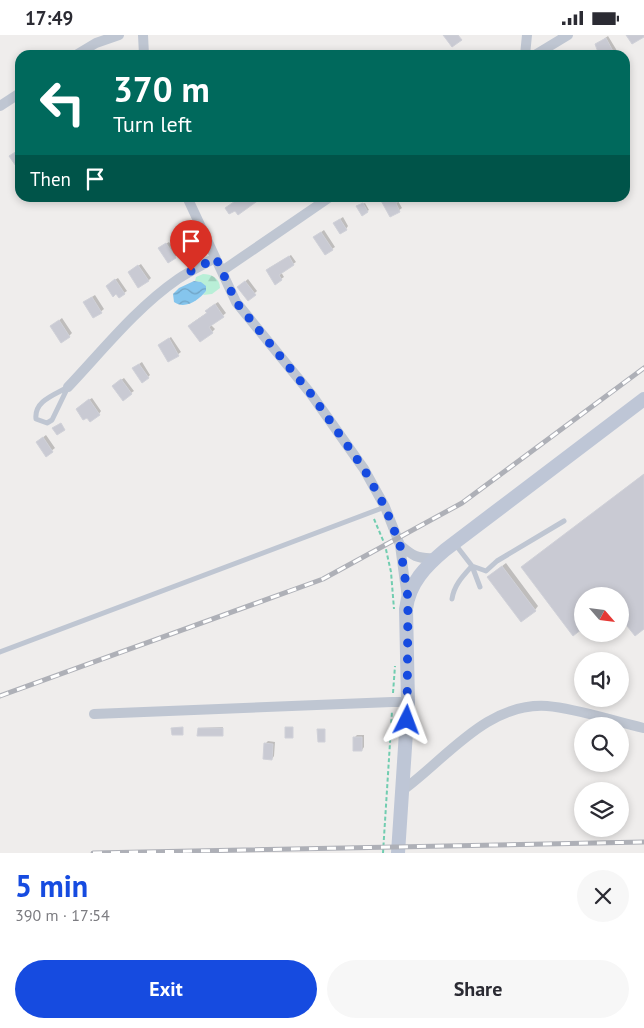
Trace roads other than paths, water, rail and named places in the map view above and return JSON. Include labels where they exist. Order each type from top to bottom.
[{"type":"street","points":[[84,50],[96,43],[119,35]]},
{"type":"street","points":[[142,35],[144,50]]},
{"type":"street","points":[[526,50],[527,35]]},
{"type":"street","points":[[543,50],[568,35]]},
{"type":"street","points":[[0,107],[15,96]]},
{"type":"street","points":[[189,202],[236,302],[311,394],[364,469],[385,507],[400,545],[408,598],[408,703],[398,853]]},
{"type":"street","points":[[222,271],[323,202]]},
{"type":"street","points":[[68,387],[126,323],[162,291],[179,278],[216,258]]},
{"type":"street","points":[[408,598],[416,579],[435,559],[644,399]]},
{"type":"street","points":[[400,545],[412,555],[421,559],[435,559]]},
{"type":"street","points":[[94,713],[392,702],[408,703]]},
{"type":"street","points":[[402,790],[417,780],[458,742],[488,722],[527,707],[546,706],[565,709],[644,728]]},
{"type":"lane","points":[[68,387],[52,420],[47,423],[36,419],[35,412],[38,405],[68,387]]},
{"type":"lane","points":[[0,652],[385,507]]},
{"type":"lane","points":[[472,566],[486,571],[497,561],[564,521]]},
{"type":"lane","points":[[454,544],[472,566],[480,587]]},
{"type":"lane","points":[[452,599],[453,591],[472,566]]},
{"type":"water","points":[[194,281],[201,282],[206,286],[206,291],[192,303],[183,305],[174,302],[173,294],[179,288]]},
{"type":"railway","points":[[0,696],[323,579],[462,503],[644,368]]},
{"type":"railway","points":[[93,853],[644,842]]}]
